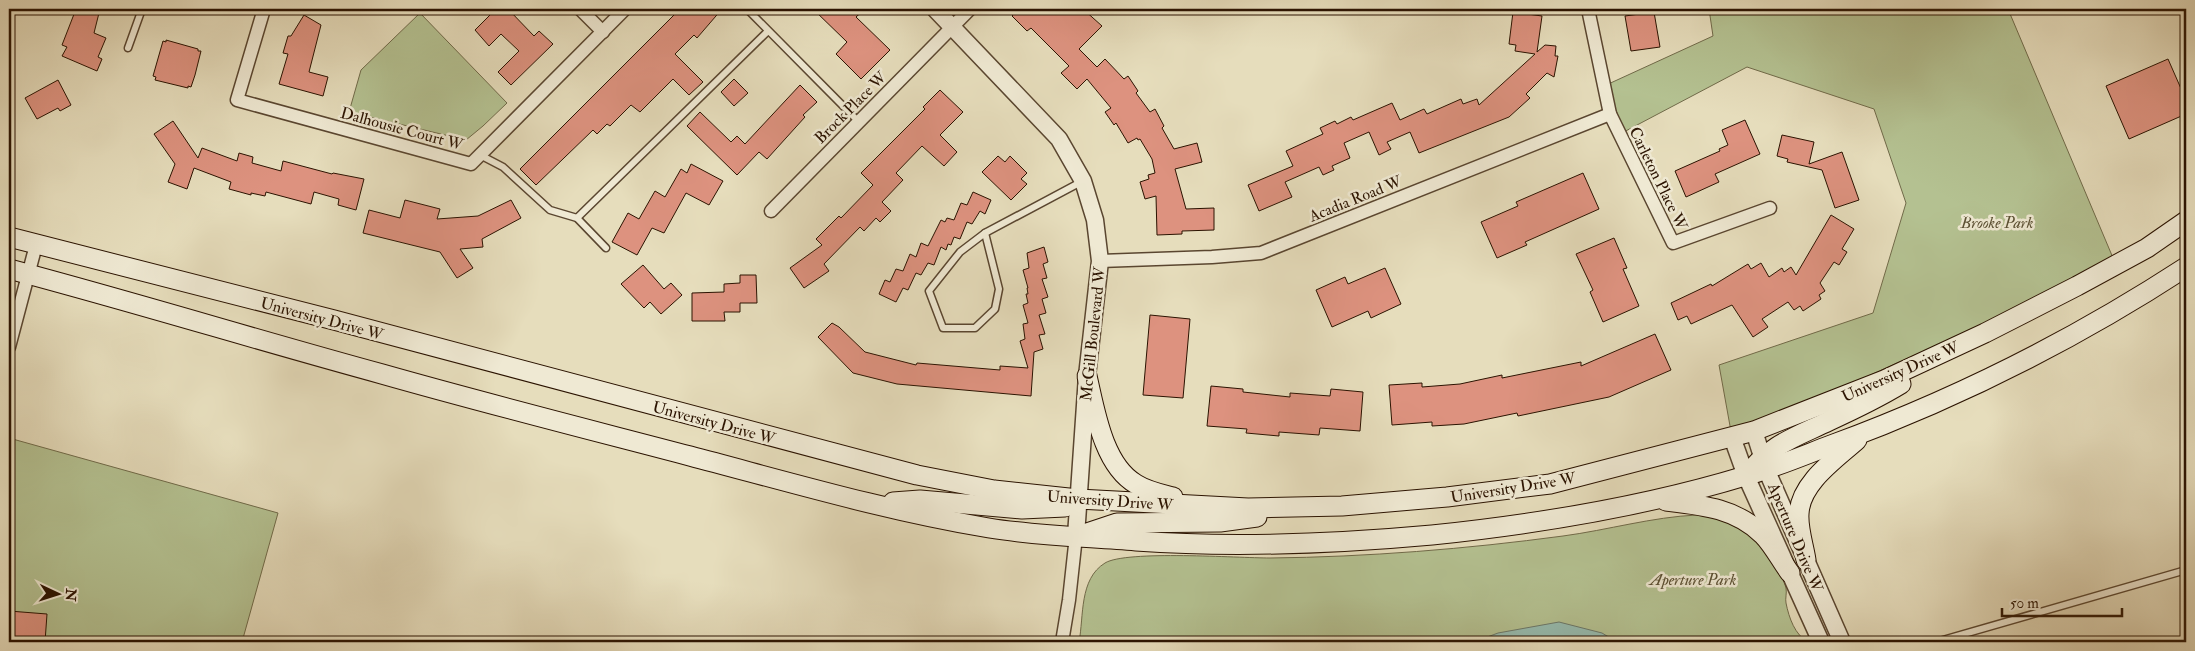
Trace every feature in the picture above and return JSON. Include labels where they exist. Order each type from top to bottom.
[{"type":"main road","name":"University Drive W","points":[[9,237],[324,318],[917,475],[994,490],[1078,500],[1248,508],[1342,506],[1447,497],[1550,484],[1754,431],[1884,380],[1985,333],[2086,282],[2147,248],[2186,221]]},
{"type":"main road","points":[[1765,463],[1866,432],[1943,400],[2020,364],[2089,327],[2186,267]]},
{"type":"main road","points":[[9,269],[509,409],[824,493],[994,529],[1193,545],[1289,545],[1378,540],[1473,531],[1569,518],[1652,500],[1746,476],[1765,463],[1782,442],[1888,392],[1985,333]]},
{"type":"main road","points":[[1087,376],[1102,436],[1122,473],[1135,484],[1201,505]]},
{"type":"main road","points":[[1806,560],[1799,515],[1802,500],[1824,470],[1866,432]]},
{"type":"main road","points":[[875,504],[920,500],[1022,509],[1066,507],[1078,500]]},
{"type":"main road","points":[[1652,500],[1706,505],[1728,511],[1746,521],[1764,535],[1790,573]]},
{"type":"main road","points":[[1076,536],[1117,523],[1220,522],[1342,506]]},
{"type":"street","name":"Dalhousie Court W","points":[[264,9],[236,100],[471,164],[625,9]]},
{"type":"street","points":[[580,9],[602,32]]},
{"type":"street","name":"McGill Boulevard W","points":[[935,9],[954,26],[1059,139],[1083,181],[1095,220],[1100,261],[1087,376],[1076,536]]},
{"type":"street","name":"Brock Place W","points":[[771,211],[970,9]]},
{"type":"street","points":[[1588,9],[1610,114]]},
{"type":"street","name":"Carleton Place W","points":[[1610,114],[1673,243],[1770,208]]},
{"type":"street","name":"Acadia Road W","points":[[1100,261],[1261,253],[1610,114]]},
{"type":"street","points":[[9,347],[36,245]]},
{"type":"street","name":"Aperture Drive W","points":[[1754,431],[1765,463],[1842,642]]},
{"type":"street","name":"Aperture Drive W","points":[[1732,437],[1746,476],[1820,642]]},
{"type":"street","points":[[1062,642],[1076,536]]},
{"type":"lane","points":[[128,48],[142,9]]},
{"type":"lane","points":[[747,9],[858,121]]},
{"type":"lane","points":[[577,218],[768,31]]},
{"type":"lane","points":[[480,155],[503,167],[550,210],[577,218],[606,248]]},
{"type":"lane","points":[[985,233],[999,289],[995,309],[975,328],[943,328],[929,292],[960,252],[985,233],[1083,181]]},
{"type":"lane","points":[[1936,642],[2186,570]]},
{"type":"green space","name":"Brooke Park","points":[[1709,9],[2008,9],[2116,265],[1732,437],[1719,365],[1873,313],[1906,203],[1874,109],[1747,67],[1620,134],[1604,86],[1713,36]]},
{"type":"green space","points":[[420,13],[507,103],[466,140],[349,112],[361,70]]},
{"type":"green space","points":[[9,438],[278,513],[242,642],[232,640],[231,642],[9,642]]},
{"type":"green space","name":"Aperture Park","points":[[1697,515],[1720,517],[1730,521],[1760,545],[1783,578],[1786,588],[1787,609],[1793,626],[1803,639],[1808,642],[1079,642],[1084,599],[1091,578],[1105,563],[1117,559],[1158,556],[1270,558],[1416,552],[1563,536],[1663,518]]},
{"type":"water","points":[[1559,622],[1602,633],[1617,642],[1474,642],[1498,633]]},
{"type":"building","points":[[76,9],[100,9],[94,33],[106,38],[98,57],[102,59],[97,71],[62,56],[67,47],[62,45]]},
{"type":"building","points":[[496,9],[508,9],[534,36],[539,31],[553,44],[511,85],[498,72],[519,51],[501,34],[489,46],[475,30]]},
{"type":"building","points":[[680,9],[722,9],[697,38],[694,35],[675,54],[703,82],[689,95],[673,79],[640,112],[631,105],[610,126],[607,124],[597,134],[593,130],[536,185],[520,169]]},
{"type":"building","points":[[813,9],[865,9],[856,17],[890,50],[861,79],[836,54],[847,42]]},
{"type":"building","points":[[1019,9],[1083,9],[1102,26],[1079,49],[1097,67],[1105,59],[1124,79],[1128,76],[1138,91],[1136,93],[1150,112],[1155,109],[1164,126],[1162,128],[1174,149],[1197,143],[1202,162],[1175,169],[1186,209],[1214,208],[1214,230],[1182,231],[1182,234],[1157,235],[1156,196],[1145,199],[1140,182],[1149,179],[1148,175],[1155,173],[1152,159],[1140,139],[1138,140],[1137,138],[1128,143],[1116,123],[1114,125],[1105,112],[1111,108],[1087,79],[1077,89],[1061,73],[1069,66],[1031,28],[1027,31],[1012,16]]},
{"type":"building","points":[[1513,12],[1542,16],[1537,52],[1545,45],[1556,46],[1555,56],[1558,56],[1554,77],[1547,73],[1526,94],[1530,98],[1509,117],[1419,153],[1410,132],[1387,142],[1391,149],[1379,155],[1369,132],[1344,143],[1350,158],[1332,166],[1334,170],[1323,175],[1319,167],[1285,182],[1292,197],[1259,211],[1248,185],[1293,166],[1286,151],[1323,134],[1320,128],[1335,121],[1337,124],[1351,117],[1353,120],[1392,103],[1400,120],[1424,109],[1427,114],[1461,99],[1463,104],[1477,99],[1479,105],[1535,54],[1515,51],[1516,45],[1509,44]]},
{"type":"building","points":[[1654,12],[1660,47],[1631,51],[1625,16]]},
{"type":"building","points":[[304,15],[321,25],[309,72],[328,77],[323,96],[279,84],[288,54],[283,53],[288,36],[291,36]]},
{"type":"building","points":[[166,40],[201,51],[191,87],[188,86],[188,88],[155,80],[156,77],[153,76],[163,41],[166,42]]},
{"type":"building","points":[[2168,59],[2186,100],[2186,114],[2129,139],[2106,86]]},
{"type":"building","points":[[734,79],[748,93],[734,106],[721,92]]},
{"type":"building","points":[[58,80],[71,105],[60,111],[58,108],[37,119],[25,98]]},
{"type":"building","points":[[800,85],[817,102],[803,115],[805,117],[767,159],[759,152],[737,175],[687,126],[700,112],[731,142],[737,136],[745,144]]},
{"type":"building","points":[[940,90],[963,112],[940,135],[957,152],[944,166],[922,146],[896,173],[903,180],[882,202],[891,211],[880,222],[876,218],[864,231],[860,227],[824,264],[829,271],[804,288],[790,268],[822,245],[816,239],[839,216],[841,218],[873,185],[861,173],[925,109],[923,107]]},
{"type":"building","points":[[1745,120],[1760,154],[1715,174],[1719,182],[1686,197],[1675,171],[1720,151],[1719,149],[1728,145],[1722,130]]},
{"type":"building","points":[[173,121],[198,158],[202,148],[237,161],[239,153],[253,157],[252,163],[281,171],[283,161],[332,174],[364,179],[356,210],[338,205],[339,199],[314,192],[311,204],[266,192],[265,196],[251,193],[251,195],[229,189],[231,182],[194,168],[187,189],[168,182],[175,164],[154,134]]},
{"type":"building","points":[[1782,135],[1814,142],[1809,164],[1842,152],[1859,200],[1835,208],[1822,170],[1787,162],[1788,159],[1777,156]]},
{"type":"building","points":[[998,156],[1005,162],[1010,156],[1027,173],[1021,179],[1027,184],[1011,200],[982,172]]},
{"type":"building","points":[[691,164],[723,181],[709,205],[686,193],[664,233],[652,228],[637,255],[612,242],[628,213],[639,219],[655,191],[665,197],[681,169],[687,173]]},
{"type":"building","points":[[1583,173],[1599,209],[1525,242],[1527,245],[1497,258],[1481,222],[1518,206],[1516,202]]},
{"type":"building","points":[[973,192],[991,200],[985,214],[980,211],[972,224],[967,222],[960,239],[954,237],[951,245],[948,244],[946,250],[941,247],[934,265],[928,263],[921,275],[916,273],[908,290],[903,288],[896,302],[879,294],[885,280],[890,282],[896,269],[903,271],[910,254],[916,257],[921,243],[928,246],[941,220],[945,222],[947,218],[954,220],[961,203],[967,205]]},
{"type":"building","points":[[405,200],[440,209],[437,219],[478,216],[511,200],[521,218],[482,239],[483,247],[460,249],[473,268],[457,278],[440,252],[363,233],[369,210],[400,218]]},
{"type":"building","points":[[1831,215],[1854,229],[1842,249],[1847,252],[1839,265],[1834,262],[1820,283],[1825,291],[1819,295],[1821,299],[1803,311],[1800,306],[1794,310],[1788,302],[1762,319],[1768,327],[1753,337],[1732,305],[1691,324],[1687,316],[1678,320],[1671,303],[1711,284],[1712,286],[1748,264],[1751,269],[1761,263],[1769,277],[1782,268],[1784,272],[1791,267],[1796,275]]},
{"type":"building","points":[[1614,238],[1627,268],[1623,269],[1639,306],[1603,322],[1590,292],[1593,290],[1576,254]]},
{"type":"building","points":[[1044,247],[1048,262],[1043,264],[1047,278],[1042,279],[1048,297],[1042,299],[1046,313],[1039,315],[1045,334],[1039,335],[1043,349],[1034,352],[1031,396],[897,384],[853,373],[818,337],[832,323],[839,327],[865,352],[916,365],[917,363],[1000,370],[1000,366],[1028,368],[1020,341],[1025,339],[1023,324],[1028,323],[1023,305],[1028,303],[1026,294],[1028,294],[1028,288],[1023,270],[1029,268],[1027,253]]},
{"type":"building","points":[[643,265],[664,289],[671,283],[682,295],[661,314],[650,302],[644,308],[621,284]]},
{"type":"building","points":[[1385,268],[1401,304],[1371,318],[1368,311],[1332,327],[1316,290],[1345,277],[1348,284]]},
{"type":"building","points":[[740,275],[756,275],[757,303],[740,303],[740,312],[724,312],[725,321],[692,321],[692,293],[724,292],[724,284],[740,283]]},
{"type":"building","points":[[1150,315],[1190,319],[1183,398],[1143,395]]},
{"type":"building","points":[[1655,334],[1671,370],[1609,397],[1518,416],[1517,413],[1464,424],[1432,426],[1432,422],[1392,425],[1389,385],[1422,383],[1422,387],[1460,384],[1502,375],[1502,378],[1581,362],[1581,366]]},
{"type":"building","points":[[1211,386],[1243,389],[1243,392],[1290,397],[1290,393],[1330,396],[1331,389],[1363,392],[1360,431],[1320,428],[1319,435],[1279,432],[1279,436],[1246,433],[1247,429],[1207,426]]},
{"type":"building","points":[[9,611],[47,614],[45,642],[9,642]]}]
